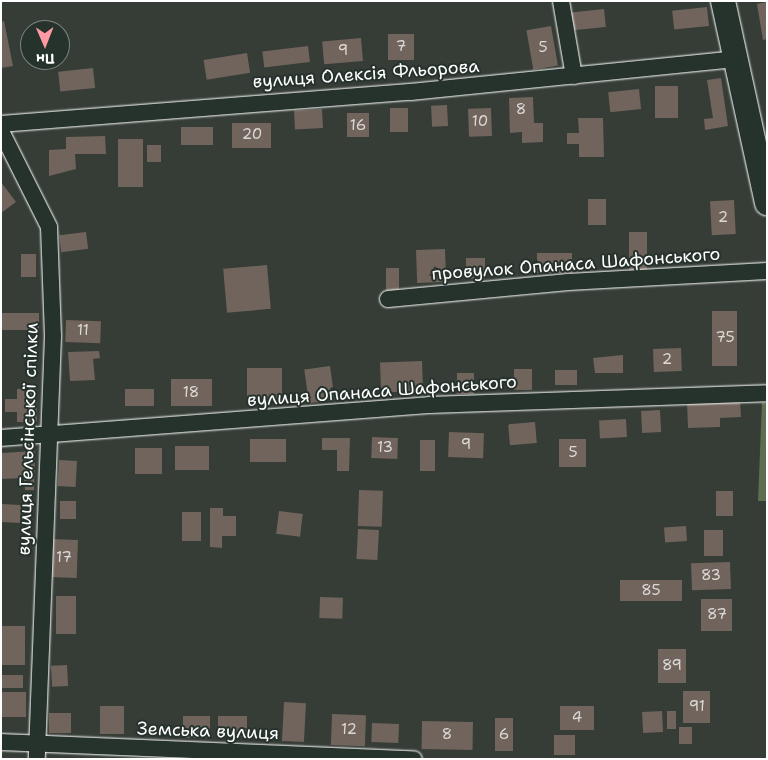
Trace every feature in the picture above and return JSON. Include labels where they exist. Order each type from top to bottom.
[{"type":"main road","points":[[723,1],[734,59],[767,203]]},
{"type":"street","points":[[561,1],[574,76]]},
{"type":"street","name":"вулиця Олексія Фльорова","points":[[1,124],[574,76],[734,59]]},
{"type":"street","name":"вулиця Гельсінської спілки","points":[[1,131],[49,227],[53,336],[37,751]]},
{"type":"street","name":"провулок Опанаса Шафонського","points":[[388,298],[568,282],[767,271]]},
{"type":"street","name":"вулиця Опанаса Шафонського","points":[[1,438],[430,405],[767,393]]},
{"type":"street","name":"Земська вулиця","points":[[1,742],[37,751],[414,759]]},
{"type":"green space","points":[[762,402],[767,404],[767,501],[758,501]]},
{"type":"building","points":[[767,2],[767,39],[763,40],[757,4]]},
{"type":"building","points":[[707,7],[709,26],[674,30],[672,11]]},
{"type":"building","points":[[604,9],[606,27],[573,30],[571,12]]},
{"type":"building","points":[[4,21],[13,66],[1,68],[1,22]]},
{"type":"building","points":[[551,26],[558,65],[533,70],[526,30]]},
{"type":"building","points":[[388,34],[414,34],[414,60],[388,60]]},
{"type":"building","points":[[361,38],[363,61],[324,64],[322,41]]},
{"type":"building","points":[[308,46],[310,62],[264,67],[262,52]]},
{"type":"building","points":[[247,53],[250,73],[207,80],[204,60]]},
{"type":"building","points":[[93,68],[95,88],[60,92],[58,72]]},
{"type":"building","points":[[721,78],[728,126],[705,130],[704,119],[713,118],[707,80]]},
{"type":"building","points":[[655,86],[678,86],[678,118],[655,118]]},
{"type":"building","points":[[639,89],[641,109],[610,112],[608,92]]},
{"type":"building","points":[[533,97],[534,123],[543,123],[543,142],[522,143],[522,132],[510,133],[509,98]]},
{"type":"building","points":[[447,105],[448,126],[432,127],[431,106]]},
{"type":"building","points":[[390,108],[408,108],[408,132],[390,132]]},
{"type":"building","points":[[491,108],[492,136],[469,137],[468,109]]},
{"type":"building","points":[[322,109],[323,128],[295,129],[294,110]]},
{"type":"building","points":[[347,113],[369,113],[369,137],[347,137]]},
{"type":"building","points":[[578,118],[603,118],[604,157],[579,157],[579,144],[567,144],[567,133],[579,133]]},
{"type":"building","points":[[232,123],[271,123],[271,148],[232,148]]},
{"type":"building","points":[[181,127],[213,127],[213,145],[181,145]]},
{"type":"building","points":[[105,136],[106,154],[75,154],[76,169],[49,176],[49,150],[66,149],[66,137]]},
{"type":"building","points":[[118,139],[143,139],[143,187],[118,187]]},
{"type":"building","points":[[147,145],[161,145],[161,162],[147,162]]},
{"type":"building","points":[[1,182],[16,202],[1,213]]},
{"type":"building","points":[[588,199],[606,199],[606,225],[588,225]]},
{"type":"building","points":[[734,200],[736,234],[712,235],[710,201]]},
{"type":"building","points":[[86,232],[88,249],[61,252],[59,235]]},
{"type":"building","points":[[629,232],[647,232],[647,275],[629,275]]},
{"type":"building","points":[[445,249],[446,282],[417,283],[416,250]]},
{"type":"building","points":[[537,253],[572,253],[572,273],[537,273]]},
{"type":"building","points":[[21,254],[36,254],[36,277],[21,277]]},
{"type":"building","points":[[466,258],[485,258],[485,279],[466,279]]},
{"type":"building","points":[[267,265],[271,309],[227,313],[223,269]]},
{"type":"building","points":[[386,268],[399,268],[399,292],[386,292]]},
{"type":"building","points":[[712,311],[737,311],[737,366],[712,366]]},
{"type":"building","points":[[1,313],[39,313],[39,330],[1,330]]},
{"type":"building","points":[[66,320],[101,321],[100,343],[65,342]]},
{"type":"building","points":[[681,348],[682,371],[654,372],[653,349]]},
{"type":"building","points":[[99,351],[100,358],[93,359],[95,380],[70,381],[68,352]]},
{"type":"building","points":[[623,355],[623,373],[595,373],[593,358]]},
{"type":"building","points":[[422,361],[423,391],[381,392],[380,362]]},
{"type":"building","points":[[330,366],[335,400],[309,403],[304,370]]},
{"type":"building","points":[[247,368],[282,368],[282,400],[247,400]]},
{"type":"building","points":[[514,369],[532,369],[532,390],[514,390]]},
{"type":"building","points":[[555,370],[577,370],[577,385],[555,385]]},
{"type":"building","points":[[457,373],[474,373],[474,394],[457,394]]},
{"type":"building","points":[[171,379],[212,379],[212,406],[171,406]]},
{"type":"building","points":[[36,388],[37,422],[17,422],[17,412],[5,412],[5,399],[17,399],[17,389]]},
{"type":"building","points":[[125,389],[154,389],[154,406],[125,406]]},
{"type":"building","points":[[740,400],[741,417],[720,418],[720,427],[688,428],[687,402]]},
{"type":"building","points":[[660,410],[661,432],[642,433],[641,411]]},
{"type":"building","points":[[626,419],[627,437],[600,438],[599,420]]},
{"type":"building","points":[[535,422],[537,443],[510,445],[508,424]]},
{"type":"building","points":[[449,432],[484,433],[483,458],[448,457]]},
{"type":"building","points":[[372,437],[398,438],[397,459],[371,458]]},
{"type":"building","points":[[322,438],[350,438],[349,471],[337,471],[337,450],[322,450]]},
{"type":"building","points":[[250,439],[286,439],[286,462],[250,462]]},
{"type":"building","points":[[559,439],[586,439],[586,467],[559,467]]},
{"type":"building","points":[[420,440],[435,440],[435,471],[420,471]]},
{"type":"building","points":[[175,446],[209,446],[209,470],[175,470]]},
{"type":"building","points":[[135,448],[162,448],[162,474],[135,474]]},
{"type":"building","points":[[35,451],[34,490],[25,490],[24,478],[1,479],[1,453]]},
{"type":"building","points":[[59,460],[77,461],[76,487],[58,486]]},
{"type":"building","points":[[359,490],[383,491],[382,527],[358,526]]},
{"type":"building","points":[[716,491],[733,491],[733,516],[716,516]]},
{"type":"building","points":[[60,501],[76,501],[76,519],[60,519]]},
{"type":"building","points":[[2,504],[21,505],[20,523],[1,522]]},
{"type":"building","points":[[210,508],[223,508],[223,516],[236,516],[236,536],[222,536],[222,548],[210,547]]},
{"type":"building","points":[[279,511],[303,514],[300,537],[276,534]]},
{"type":"building","points":[[182,512],[201,512],[201,541],[182,541]]},
{"type":"building","points":[[686,526],[687,541],[665,542],[664,528]]},
{"type":"building","points":[[358,529],[379,530],[377,560],[356,559]]},
{"type":"building","points":[[704,530],[723,530],[723,556],[704,556]]},
{"type":"building","points":[[51,539],[78,540],[77,578],[50,577]]},
{"type":"building","points":[[730,562],[731,589],[692,590],[691,563]]},
{"type":"building","points":[[620,580],[682,580],[682,601],[620,601]]},
{"type":"building","points":[[56,596],[76,596],[76,634],[56,634]]},
{"type":"building","points":[[320,597],[343,598],[342,619],[319,618]]},
{"type":"building","points":[[701,599],[732,599],[732,631],[701,631]]},
{"type":"building","points":[[1,626],[25,626],[25,665],[1,665]]},
{"type":"building","points":[[658,649],[686,649],[686,683],[658,683]]},
{"type":"building","points":[[67,665],[68,686],[52,687],[51,666]]},
{"type":"building","points":[[1,675],[23,675],[23,688],[1,688]]},
{"type":"building","points":[[683,691],[710,691],[710,723],[683,723]]},
{"type":"building","points":[[1,692],[26,692],[26,717],[1,717]]},
{"type":"building","points":[[284,702],[306,703],[304,742],[282,741]]},
{"type":"building","points":[[100,706],[124,706],[124,734],[100,734]]},
{"type":"building","points":[[560,706],[594,706],[594,730],[560,730]]},
{"type":"building","points":[[662,711],[663,732],[643,733],[642,712]]},
{"type":"building","points":[[667,711],[676,711],[676,729],[667,729]]},
{"type":"building","points":[[49,713],[71,713],[71,733],[49,733]]},
{"type":"building","points":[[332,714],[366,715],[365,746],[331,745]]},
{"type":"building","points":[[183,716],[210,716],[210,738],[183,738]]},
{"type":"building","points":[[218,716],[247,716],[247,737],[218,737]]},
{"type":"building","points":[[495,718],[513,718],[513,751],[495,751]]},
{"type":"building","points":[[422,721],[473,722],[473,750],[422,749]]},
{"type":"building","points":[[372,723],[399,724],[398,743],[371,742]]},
{"type":"building","points":[[679,727],[692,727],[692,744],[679,744]]},
{"type":"building","points":[[554,735],[575,735],[575,755],[554,755]]}]
